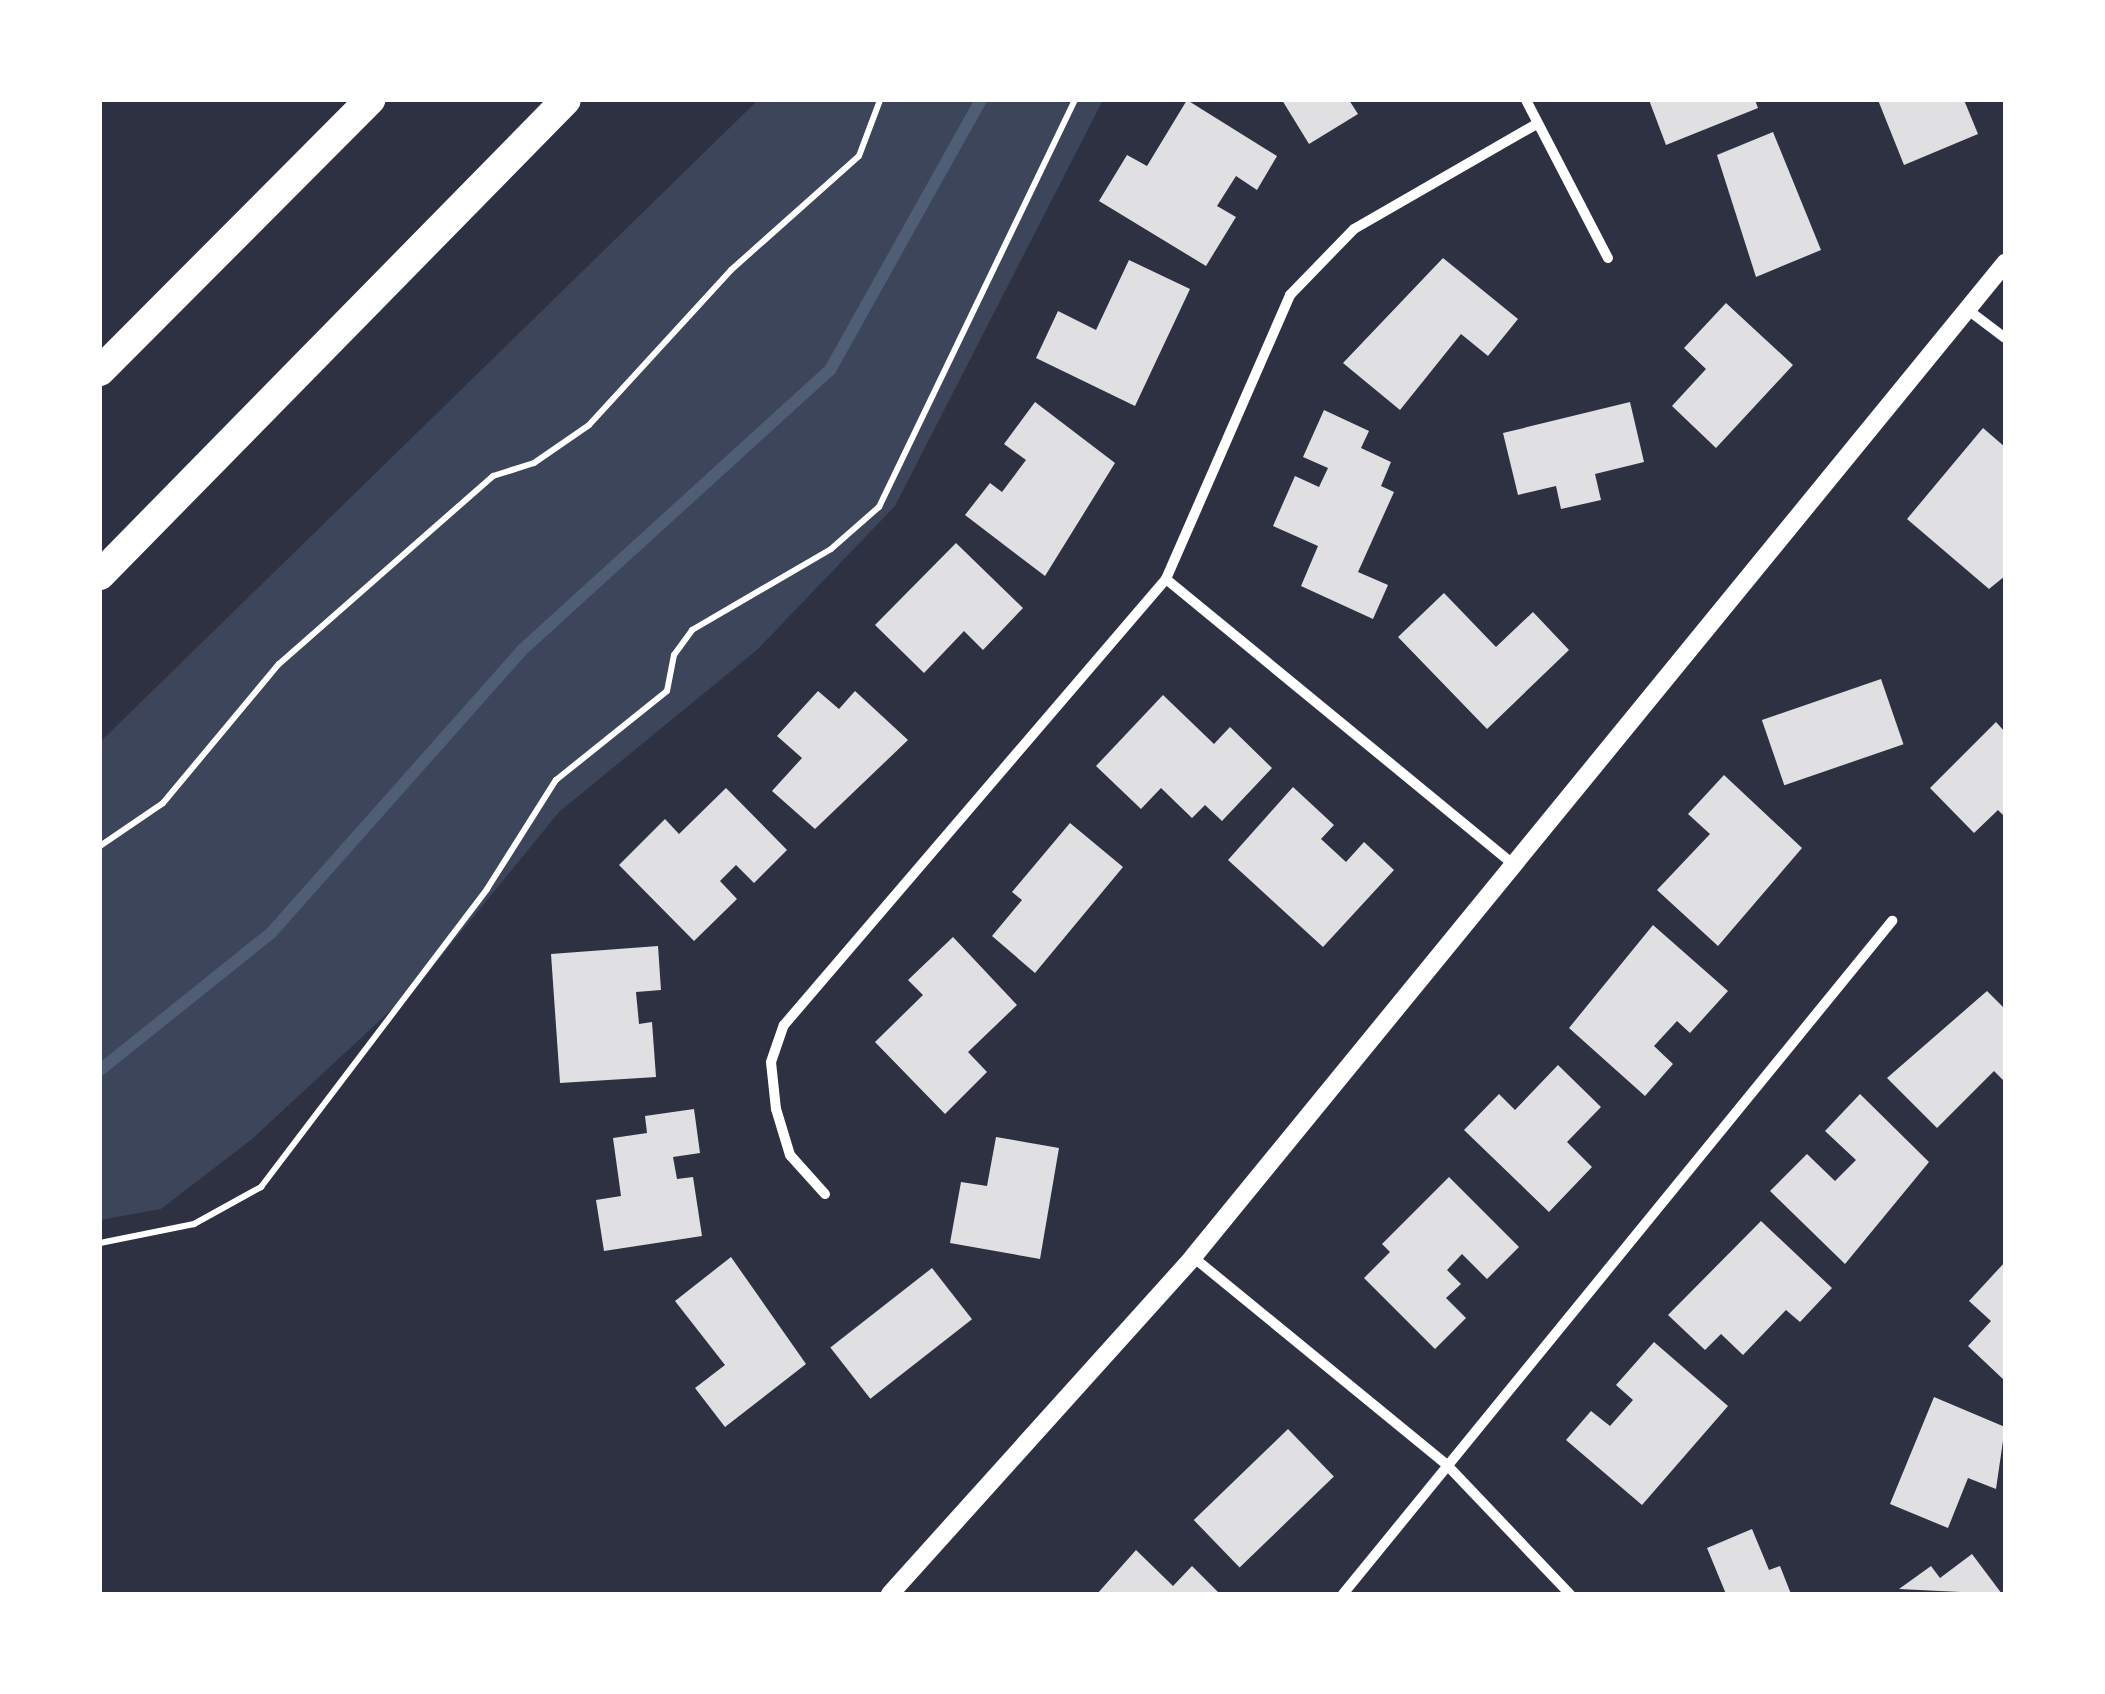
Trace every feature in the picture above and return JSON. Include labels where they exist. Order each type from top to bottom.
[{"type":"highway","points":[[100,371],[370,100]]},
{"type":"highway","points":[[100,574],[566,100]]},
{"type":"street","points":[[1526,100],[1533,126],[1608,258]]},
{"type":"street","points":[[825,1194],[790,1155],[776,1109],[771,1062],[784,1024],[1166,579],[1290,295],[1354,229],[1533,126]]},
{"type":"street","points":[[890,1594],[1193,1257],[1509,860],[1972,313],[2005,264]]},
{"type":"street","points":[[1972,313],[2005,338]]},
{"type":"street","points":[[1166,579],[1509,860]]},
{"type":"street","points":[[1343,1594],[1892,921]]},
{"type":"street","points":[[1193,1257],[1446,1464],[1570,1594]]},
{"type":"path","points":[[100,846],[163,803],[278,664],[493,476],[534,463],[589,425],[731,270],[858,156],[880,100]]},
{"type":"path","points":[[100,1243],[194,1224],[261,1187],[487,888],[556,780],[667,691],[674,655],[692,630],[831,549],[879,508],[1076,100]]},
{"type":"shaded area","points":[[758,100],[1103,100],[895,506],[758,649],[559,812],[417,986],[252,1139],[161,1209],[100,1220],[100,742]]},
{"type":"building","points":[[1187,100],[1277,156],[1257,190],[1236,176],[1217,206],[1236,217],[1206,266],[1099,201],[1127,155],[1147,166]]},
{"type":"building","points":[[1282,100],[1349,100],[1358,114],[1309,144]]},
{"type":"building","points":[[1649,100],[1755,100],[1758,108],[1666,145]]},
{"type":"building","points":[[1878,100],[1964,100],[1978,134],[1904,165]]},
{"type":"building","points":[[1773,132],[1821,250],[1756,277],[1717,155]]},
{"type":"building","points":[[1443,258],[1518,319],[1488,356],[1461,334],[1400,410],[1343,363]]},
{"type":"building","points":[[1129,260],[1190,289],[1135,406],[1036,358],[1058,311],[1096,330]]},
{"type":"building","points":[[1726,303],[1793,365],[1716,448],[1672,406],[1706,369],[1684,348]]},
{"type":"building","points":[[1035,402],[1115,463],[1045,576],[965,515],[990,483],[1002,492],[1026,460],[1004,444]]},
{"type":"building","points":[[1630,402],[1644,462],[1595,474],[1601,500],[1561,509],[1556,486],[1518,495],[1503,433]]},
{"type":"building","points":[[1324,410],[1369,431],[1361,448],[1391,462],[1381,486],[1394,492],[1358,572],[1388,585],[1373,619],[1301,586],[1318,546],[1273,526],[1295,476],[1319,487],[1328,468],[1303,457]]},
{"type":"building","points":[[1983,428],[2005,447],[2005,576],[1989,589],[1907,519]]},
{"type":"building","points":[[956,543],[1023,608],[983,650],[964,631],[924,673],[875,625]]},
{"type":"building","points":[[1444,593],[1496,647],[1533,612],[1569,650],[1487,729],[1398,637]]},
{"type":"building","points":[[1881,679],[1903,744],[1784,785],[1762,720]]},
{"type":"building","points":[[818,691],[839,709],[855,691],[908,740],[815,829],[772,791],[802,758],[777,736]]},
{"type":"building","points":[[1163,695],[1214,744],[1230,727],[1272,768],[1222,821],[1205,805],[1192,818],[1161,788],[1141,809],[1096,766]]},
{"type":"building","points":[[1996,722],[2005,732],[2005,817],[1998,810],[1974,833],[1930,788]]},
{"type":"building","points":[[1724,775],[1802,848],[1718,946],[1657,890],[1710,834],[1688,814]]},
{"type":"building","points":[[1293,787],[1334,825],[1321,839],[1346,862],[1364,842],[1394,870],[1323,947],[1228,860]]},
{"type":"building","points":[[726,788],[787,850],[754,883],[736,865],[720,881],[737,899],[694,941],[619,865],[665,819],[679,834]]},
{"type":"building","points":[[1070,823],[1123,867],[1035,973],[992,936],[1022,900],[1012,892]]},
{"type":"building","points":[[1653,925],[1728,991],[1690,1033],[1677,1021],[1654,1046],[1673,1064],[1645,1096],[1569,1028]]},
{"type":"building","points":[[953,937],[1017,1005],[968,1052],[987,1072],[945,1114],[875,1042],[923,995],[908,980]]},
{"type":"building","points":[[658,946],[661,990],[636,992],[639,1024],[652,1022],[656,1077],[560,1083],[551,954]]},
{"type":"building","points":[[1987,991],[2005,1009],[2005,1082],[1994,1071],[1937,1128],[1887,1078]]},
{"type":"building","points":[[1558,1065],[1601,1107],[1567,1142],[1592,1167],[1549,1212],[1464,1130],[1499,1094],[1515,1110]]},
{"type":"building","points":[[1860,1094],[1929,1162],[1845,1264],[1770,1191],[1807,1154],[1835,1181],[1856,1160],[1825,1131]]},
{"type":"building","points":[[694,1109],[700,1153],[673,1157],[677,1179],[693,1177],[702,1236],[604,1251],[596,1200],[621,1196],[613,1138],[647,1133],[645,1116]]},
{"type":"building","points":[[996,1137],[1059,1148],[1040,1259],[950,1243],[961,1182],[987,1186]]},
{"type":"building","points":[[1449,1177],[1519,1247],[1487,1279],[1462,1254],[1447,1270],[1461,1284],[1446,1298],[1466,1318],[1435,1349],[1364,1278],[1390,1252],[1382,1244]]},
{"type":"building","points":[[1761,1221],[1832,1288],[1800,1322],[1786,1310],[1743,1355],[1721,1334],[1705,1350],[1668,1315]]},
{"type":"building","points":[[731,1257],[806,1364],[725,1427],[695,1388],[725,1365],[675,1301]]},
{"type":"building","points":[[2005,1262],[2005,1381],[1968,1346],[1991,1321],[1969,1301]]},
{"type":"building","points":[[932,1268],[972,1319],[870,1399],[830,1347]]},
{"type":"building","points":[[1654,1342],[1728,1406],[1642,1505],[1566,1440],[1591,1411],[1610,1426],[1633,1400],[1616,1385]]},
{"type":"building","points":[[1934,1397],[2005,1427],[1996,1489],[1968,1478],[1948,1528],[1890,1504]]},
{"type":"building","points":[[1288,1429],[1334,1476],[1240,1567],[1194,1520]]},
{"type":"building","points":[[1752,1529],[1769,1570],[1780,1566],[1791,1594],[1726,1594],[1707,1548]]},
{"type":"building","points":[[1136,1550],[1173,1586],[1192,1566],[1220,1594],[1097,1594]]},
{"type":"building","points":[[1972,1554],[2002,1594],[1899,1589],[1931,1566],[1940,1578]]},
{"type":"waterway","points":[[100,1070],[271,933],[521,651],[830,370],[981,100]]}]
